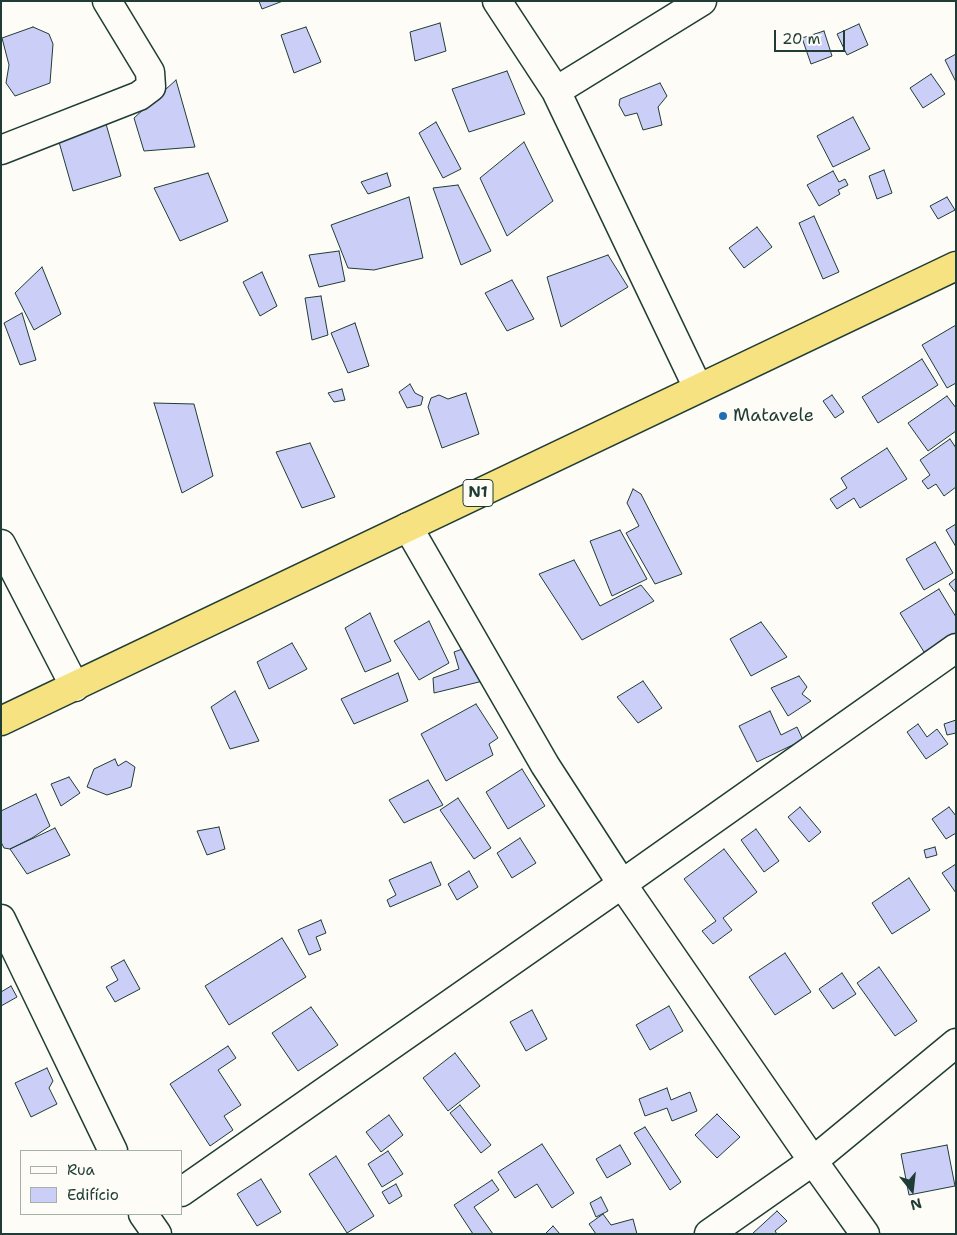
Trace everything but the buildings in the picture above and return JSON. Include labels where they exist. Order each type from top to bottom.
[{"type":"highway","name":"N1","points":[[1,721],[956,266]]},
{"type":"street","points":[[1,150],[139,96],[151,87],[150,72],[107,1]]},
{"type":"street","points":[[497,1],[556,91],[698,388]]},
{"type":"street","points":[[556,91],[702,1]]},
{"type":"street","points":[[408,527],[545,765],[622,884],[865,1234]]},
{"type":"street","points":[[1,544],[75,687]]},
{"type":"street","points":[[182,1191],[956,648]]},
{"type":"street","points":[[1,919],[113,1150]]},
{"type":"street","points":[[709,1234],[813,1161],[956,1042]]},
{"type":"place","name":"Matavele","points":[[723,416]]}]
